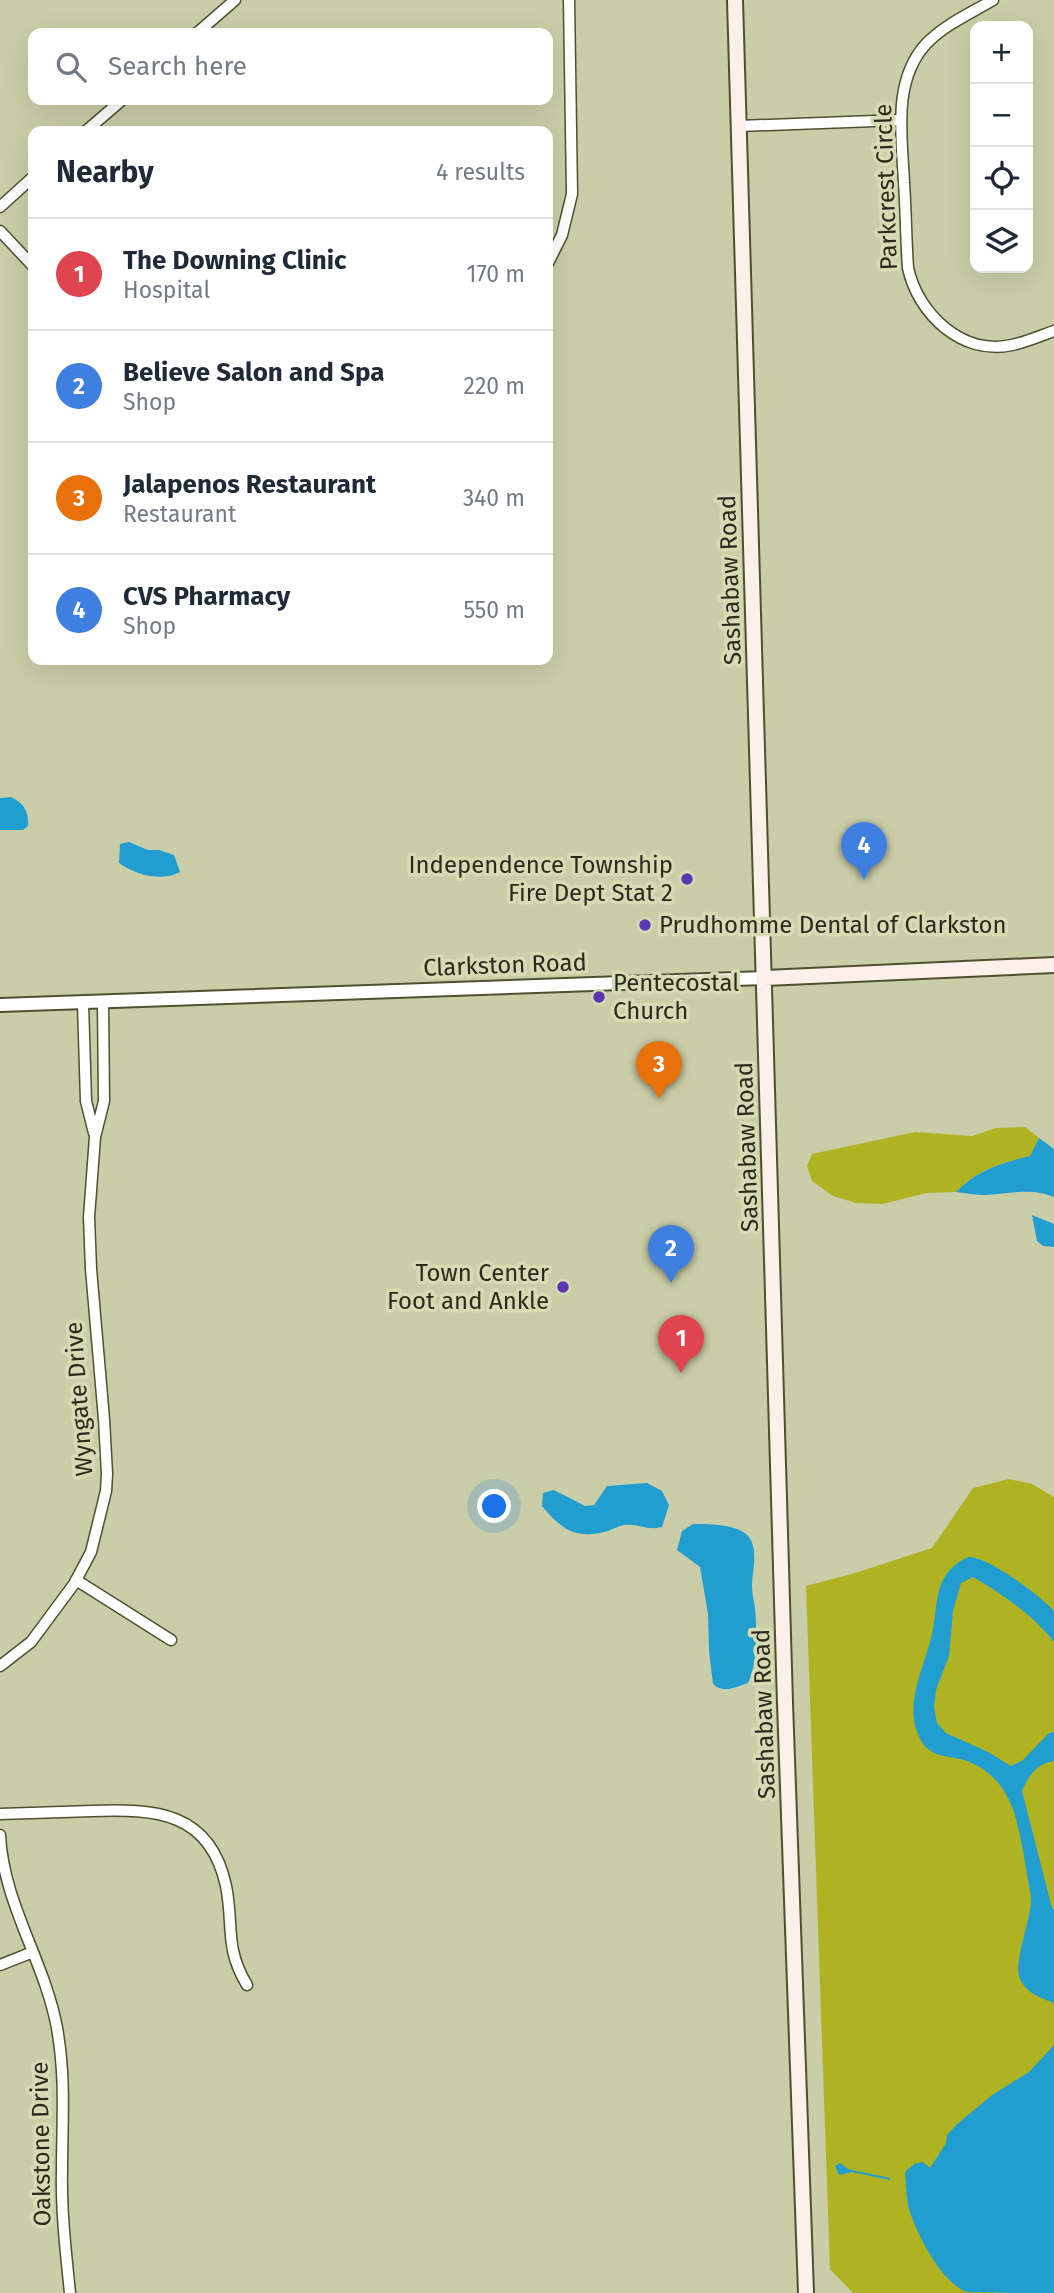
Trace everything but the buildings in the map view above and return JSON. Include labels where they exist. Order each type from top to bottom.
[{"type":"main road","name":"Sashabaw Road","points":[[735,0],[785,1703],[806,2293]]},
{"type":"main road","name":"Clarkston Road","points":[[765,978],[1054,965]]},
{"type":"street","points":[[203,28],[235,0]]},
{"type":"street","points":[[553,253],[562,235],[572,194],[569,0]]},
{"type":"street","name":"Parkcrest Circle","points":[[993,0],[939,33],[918,55],[904,93],[901,120],[911,285],[930,315],[955,335],[988,346],[1010,346],[1054,331]]},
{"type":"street","points":[[92,126],[115,105]]},
{"type":"street","points":[[739,126],[901,120]]},
{"type":"street","points":[[0,207],[28,182]]},
{"type":"street","points":[[0,232],[28,261]]},
{"type":"street","name":"Clarkston Road","points":[[0,1005],[765,978]]},
{"type":"street","name":"Wyngate Drive","points":[[0,1666],[31,1642],[76,1580],[91,1552],[107,1474],[89,1243],[90,1171],[94,1137],[104,1101],[103,1002]]},
{"type":"street","name":"Wyngate Drive","points":[[83,1003],[86,1101],[94,1137]]},
{"type":"street","points":[[76,1580],[171,1640]]},
{"type":"street","points":[[0,1814],[135,1810],[173,1817],[186,1824],[202,1836],[220,1867],[226,1887],[232,1950],[247,1985]]},
{"type":"street","name":"Oakstone Drive","points":[[0,1835],[2,1864],[50,1994],[62,2060],[65,2112],[62,2173],[70,2293]]},
{"type":"street","points":[[0,1965],[33,1952]]},
{"type":"shaded area","points":[[1025,1127],[1039,1138],[1030,1156],[990,1168],[972,1178],[956,1192],[927,1193],[882,1204],[856,1203],[833,1196],[812,1181],[807,1166],[812,1154],[915,1132],[972,1136],[996,1128]]},
{"type":"shaded area","points":[[1009,1479],[1032,1484],[1054,1497],[1054,2293],[853,2293],[830,2269],[806,1586],[932,1548],[973,1488]]},
{"type":"water","points":[[11,797],[22,805],[28,816],[28,826],[23,830],[0,830],[0,798]]},
{"type":"water","points":[[129,842],[148,850],[174,855],[180,872],[157,877],[141,874],[119,863],[120,844]]},
{"type":"water","points":[[1039,1138],[1054,1149],[1054,1197],[1028,1192],[985,1195],[956,1192],[972,1178],[990,1168],[1030,1156]]},
{"type":"water","points":[[1032,1215],[1054,1224],[1054,1247],[1043,1246],[1037,1241]]},
{"type":"water","points":[[647,1483],[662,1491],[669,1505],[662,1527],[624,1525],[597,1533],[578,1533],[563,1527],[542,1506],[543,1493],[554,1490],[585,1506],[594,1505],[607,1486]]},
{"type":"water","points":[[693,1524],[735,1528],[746,1534],[753,1545],[755,1656],[748,1683],[734,1688],[721,1689],[713,1684],[708,1614],[700,1567],[677,1550],[682,1531]]},
{"type":"water","points":[[969,1557],[1001,1570],[1054,1611],[1054,1642],[1027,1614],[973,1577],[961,1583],[953,1611],[949,1656],[936,1690],[934,1707],[937,1723],[946,1733],[1011,1766],[1023,1760],[1049,1733],[1054,1732],[1054,1761],[1034,1771],[1022,1791],[1054,1910],[1054,2003],[1030,1991],[1023,1984],[1018,1972],[1031,1898],[1014,1812],[1006,1794],[994,1778],[979,1767],[929,1750],[916,1729],[916,1688],[932,1634],[940,1588],[950,1570]]},
{"type":"water","points":[[1054,2045],[1054,2293],[967,2292],[957,2287],[938,2267],[922,2241],[908,2205],[905,2172],[914,2164],[923,2162],[930,2168],[946,2143],[947,2135],[956,2125],[992,2095],[1029,2072]]},
{"type":"water","points":[[840,2163],[848,2169],[890,2180],[852,2172],[839,2175],[835,2166]]},
{"type":"place","name":"Independence Township Fire Dept Stat 2","points":[[687,879]]},
{"type":"place","name":"CVS Pharmacy","points":[[864,880]]},
{"type":"place","name":"Prudhomme Dental of Clarkston","points":[[645,925]]},
{"type":"place","name":"Pentecostal Church","points":[[599,997]]},
{"type":"place","name":"Jalapenos Restaurant","points":[[659,1099]]},
{"type":"place","name":"Believe Salon and Spa","points":[[671,1283]]},
{"type":"place","name":"Town Center Foot and Ankle","points":[[563,1287]]},
{"type":"place","name":"The Downing Clinic","points":[[681,1373]]}]
